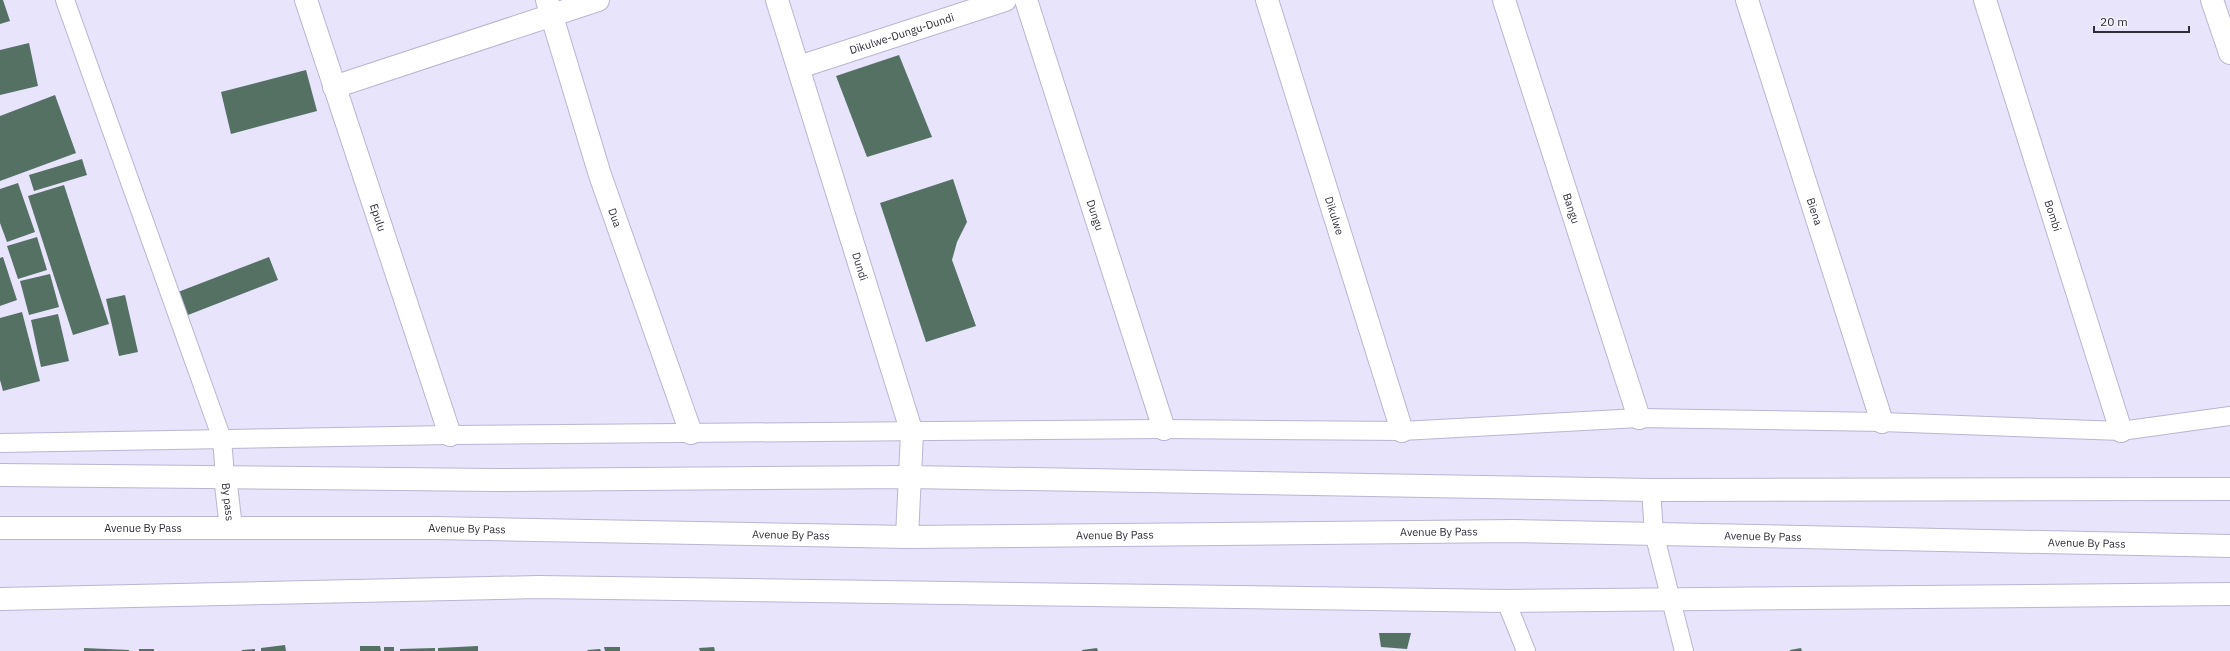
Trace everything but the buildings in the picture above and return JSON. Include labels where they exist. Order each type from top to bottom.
[{"type":"main road","name":"Epulu","points":[[306,0],[450,435]]},
{"type":"main road","points":[[334,87],[549,7],[598,0]]},
{"type":"main road","name":"Dundi","points":[[778,0],[912,433],[907,537]]},
{"type":"main road","name":"Dikulwe-Dungu-Dundi","points":[[799,67],[1005,0]]},
{"type":"main road","name":"Dungu","points":[[1026,0],[1164,429]]},
{"type":"main road","name":"Dikulwe","points":[[1267,0],[1402,431]]},
{"type":"main road","name":"Bangu","points":[[1504,0],[1639,418]]},
{"type":"main road","name":"Biena","points":[[1747,0],[1882,422]]},
{"type":"main road","name":"Bombi","points":[[1985,0],[2121,431]]},
{"type":"main road","points":[[2212,0],[2230,53]]},
{"type":"main road","name":"Dua","points":[[549,7],[600,175],[691,433]]},
{"type":"main road","points":[[0,476],[226,476],[494,480],[910,476],[1651,490],[2230,489]]},
{"type":"main road","name":"By pass","points":[[226,476],[231,528]]},
{"type":"main road","name":"Avenue By Pass","points":[[0,528],[435,528],[907,537],[1506,531],[2230,546]]},
{"type":"main road","points":[[0,599],[538,587],[1506,601],[2230,594]]},
{"type":"lane","points":[[65,0],[222,439],[226,476]]},
{"type":"lane","points":[[0,443],[450,435],[912,433],[1164,429],[1402,431],[1639,418],[1882,422],[2121,431],[2230,416]]},
{"type":"lane","points":[[1651,490],[1654,533],[1684,651]]},
{"type":"lane","points":[[1506,601],[1526,651]]}]
